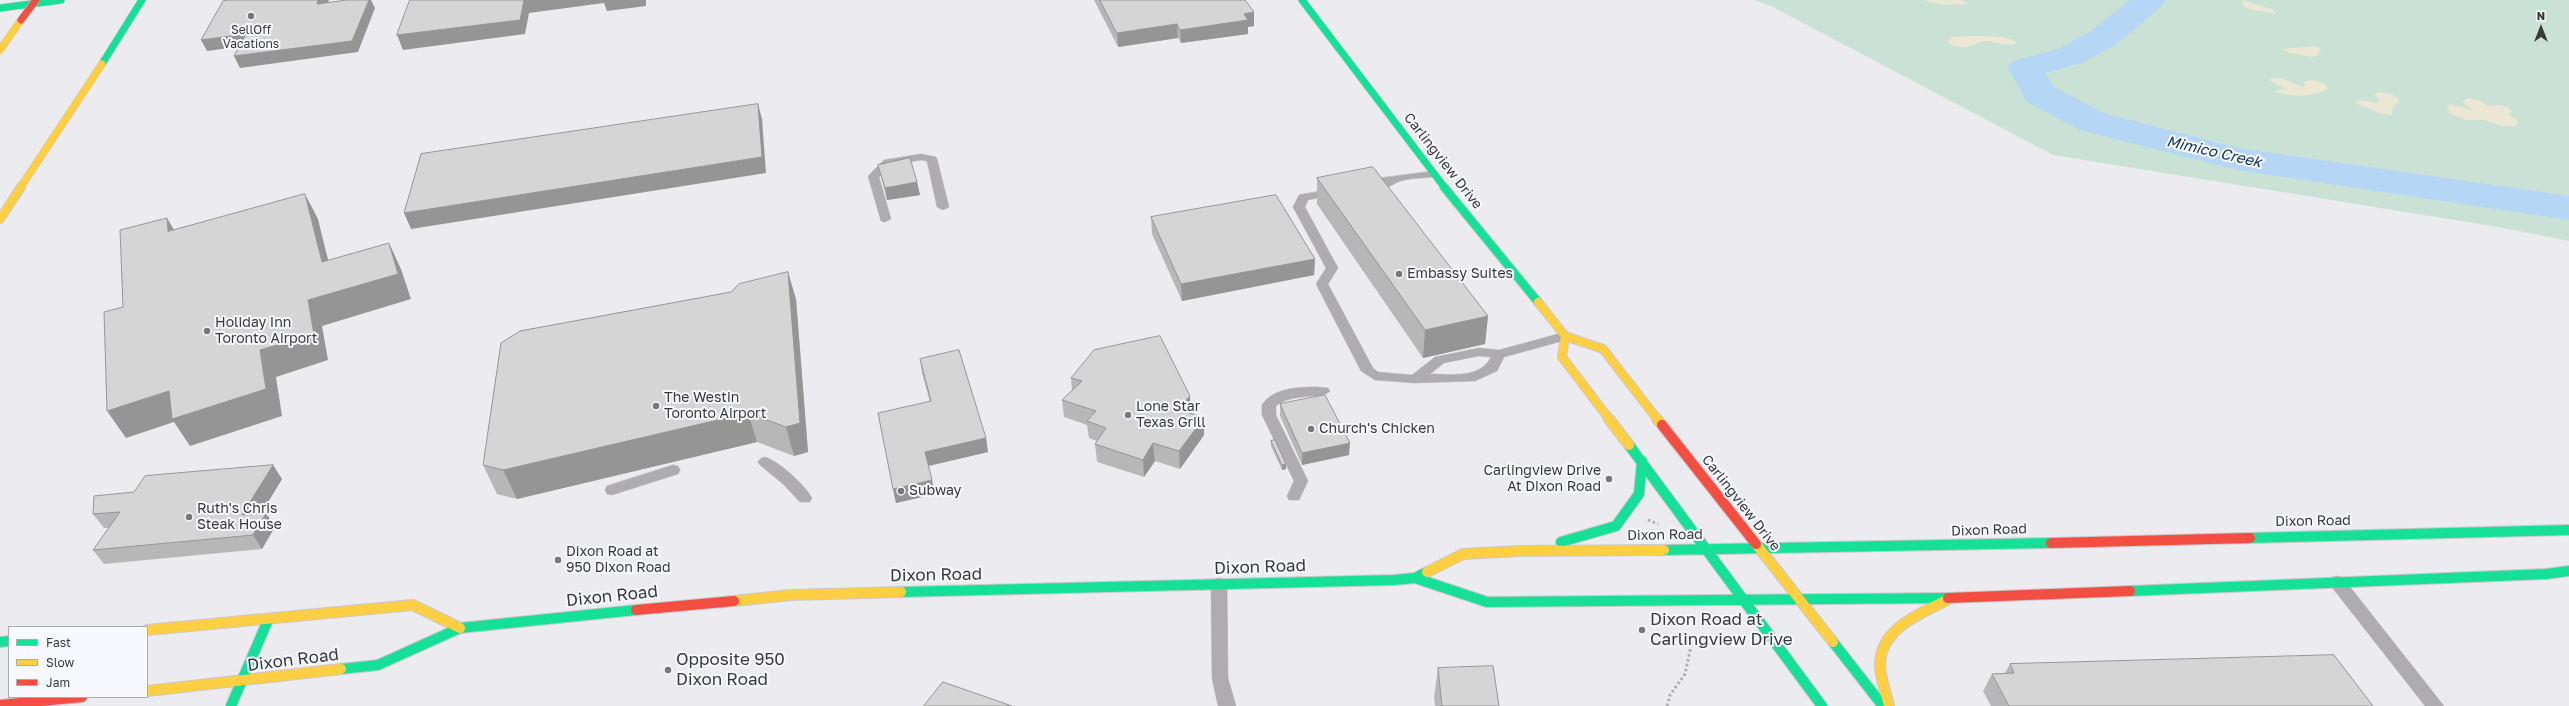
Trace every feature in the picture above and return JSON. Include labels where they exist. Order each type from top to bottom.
[{"type":"main road","points":[[0,50],[36,0]]},
{"type":"main road","points":[[0,8],[61,0]]},
{"type":"main road","points":[[0,219],[82,96],[142,0]]},
{"type":"main road","name":"Carlingview Drive","points":[[1302,0],[1434,174],[1565,336],[1603,349],[1883,706]]},
{"type":"main road","points":[[1565,336],[1562,357],[1707,548],[1822,706]]},
{"type":"main road","points":[[1520,551],[1598,533],[1616,526],[1639,494],[1642,461]]},
{"type":"main road","name":"Dixon Road","points":[[1415,578],[1463,554],[1520,551],[1759,548],[2569,530]]},
{"type":"main road","name":"Dixon Road","points":[[148,691],[244,682],[378,665],[460,628],[791,594],[1415,578],[1487,602],[1950,598],[2569,571]]},
{"type":"main road","points":[[1889,706],[1882,676],[1880,658],[1892,633],[1950,598]]},
{"type":"main road","points":[[148,630],[413,606],[460,628]]},
{"type":"main road","points":[[232,706],[244,682],[268,620]]},
{"type":"main road","points":[[0,705],[72,698]]},
{"type":"lane","points":[[885,219],[873,176],[888,162],[921,157],[932,159],[943,207]]},
{"type":"lane","points":[[1360,187],[1383,187],[1392,181],[1434,174]]},
{"type":"lane","points":[[1342,190],[1303,197],[1299,207],[1332,268],[1322,284],[1368,371],[1375,376],[1415,378],[1475,377],[1492,368],[1499,354]]},
{"type":"lane","points":[[1415,378],[1440,360],[1479,352],[1499,354],[1565,336]]},
{"type":"lane","points":[[1294,496],[1301,481],[1269,415],[1269,405],[1273,400],[1292,394],[1323,391]]},
{"type":"lane","points":[[765,462],[788,480],[804,498]]},
{"type":"lane","points":[[612,490],[673,470]]},
{"type":"lane","points":[[2337,582],[2435,706]]},
{"type":"lane","points":[[1219,584],[1220,678],[1227,706]]},
{"type":"path","points":[[1667,706],[1670,696],[1685,674],[1692,641]]},
{"type":"green space","points":[[1754,0],[2569,0],[2569,241],[2498,227],[2053,155],[1769,5]]},
{"type":"sand","points":[[1924,0],[1961,0],[1969,4],[1942,5]]},
{"type":"sand","points":[[2244,1],[2272,9],[2276,14],[2249,9],[2242,4]]},
{"type":"sand","points":[[1952,37],[1997,37],[2013,40],[2017,43],[2005,45],[1986,41],[1963,47],[1950,44],[1948,40]]},
{"type":"sand","points":[[2315,46],[2321,49],[2317,56],[2313,57],[2290,53],[2282,49]]},
{"type":"sand","points":[[2273,78],[2282,78],[2302,87],[2305,86],[2303,82],[2317,81],[2324,84],[2328,89],[2315,94],[2301,96],[2287,95],[2274,91],[2287,89],[2269,80]]},
{"type":"sand","points":[[2380,92],[2393,95],[2400,101],[2393,107],[2392,115],[2379,113],[2355,103],[2360,100],[2376,103],[2379,100],[2374,94]]},
{"type":"sand","points":[[2468,98],[2480,101],[2487,105],[2500,105],[2509,108],[2512,111],[2509,115],[2517,119],[2518,123],[2515,126],[2502,126],[2484,120],[2465,120],[2450,113],[2447,107],[2450,104],[2473,110],[2462,102]]},
{"type":"building","points":[[318,0],[317,4],[347,0],[369,0],[352,41],[234,56],[246,34],[201,40],[223,1]]},
{"type":"building","points":[[410,0],[524,0],[520,20],[397,35]]},
{"type":"building","points":[[1100,0],[1245,0],[1254,12],[1244,14],[1248,20],[1180,30],[1177,24],[1117,33]]},
{"type":"building","points":[[758,104],[762,157],[404,213],[421,154]]},
{"type":"building","points":[[910,158],[917,182],[885,188],[878,165]]},
{"type":"building","points":[[1373,167],[1488,316],[1425,330],[1317,178]]},
{"type":"building","name":"Holiday Inn Toronto Airport","points":[[305,194],[322,262],[389,243],[398,274],[308,300],[314,334],[260,350],[266,389],[172,419],[169,391],[107,411],[104,312],[123,307],[120,230],[167,218],[168,231]]},
{"type":"building","points":[[1276,195],[1315,259],[1181,284],[1151,217]]},
{"type":"building","name":"The Westin Toronto Airport","points":[[788,272],[800,423],[786,427],[748,413],[503,470],[483,465],[501,343],[520,331],[731,292],[739,284]]},
{"type":"building","name":"Lone Star Texas Grill","points":[[1160,336],[1190,396],[1178,409],[1204,418],[1179,451],[1153,443],[1143,460],[1095,444],[1106,428],[1087,421],[1096,411],[1062,400],[1082,381],[1071,378],[1094,350]]},
{"type":"building","points":[[959,350],[986,438],[925,452],[932,480],[893,489],[878,413],[931,401],[920,359]]},
{"type":"building","name":"Church's Chicken","points":[[1325,395],[1350,443],[1302,453],[1280,404]]},
{"type":"building","points":[[1275,440],[1286,464],[1282,465],[1271,441]]},
{"type":"building","name":"Ruth's Chris Steak House","points":[[273,465],[242,515],[266,513],[253,535],[93,550],[120,512],[93,514],[94,496],[134,492],[145,476]]},
{"type":"building","points":[[2334,655],[2373,706],[2009,706],[1992,674],[2014,673],[2010,664]]},
{"type":"building","points":[[1493,666],[1499,706],[1442,706],[1438,668]]},
{"type":"building","points":[[943,682],[1012,706],[924,706]]},
{"type":"waterway","name":"Mimico Creek","points":[[2150,0],[2103,38],[2070,56],[2025,68],[2040,94],[2093,122],[2237,159],[2569,208]]},
{"type":"traffic: fast","points":[[0,8],[61,0]]},
{"type":"traffic: fast","points":[[102,64],[142,0]]},
{"type":"traffic: fast","points":[[1302,0],[1425,163],[1538,302]]},
{"type":"traffic: fast","points":[[1629,445],[1822,706]]},
{"type":"traffic: fast","points":[[1561,542],[1616,526],[1639,494],[1642,461]]},
{"type":"traffic: fast","points":[[2250,538],[2569,530]]},
{"type":"traffic: fast","points":[[1664,550],[2051,543]]},
{"type":"traffic: fast","points":[[2130,591],[2546,574],[2569,571]]},
{"type":"traffic: fast","points":[[901,592],[1394,580],[1415,578],[1427,572]]},
{"type":"traffic: fast","points":[[1415,578],[1487,602],[1948,598]]},
{"type":"traffic: fast","points":[[341,669],[378,665],[460,628],[636,610]]},
{"type":"traffic: fast","points":[[231,706],[268,620]]},
{"type":"traffic: fast","points":[[0,642],[8,641]]},
{"type":"traffic: fast","points":[[1833,642],[1883,706]]},
{"type":"traffic: slow","points":[[0,50],[21,20]]},
{"type":"traffic: slow","points":[[0,219],[102,64]]},
{"type":"traffic: slow","points":[[1538,302],[1565,336],[1603,349],[1662,425]]},
{"type":"traffic: slow","points":[[1565,336],[1562,357],[1629,445]]},
{"type":"traffic: slow","points":[[1756,544],[1833,642]]},
{"type":"traffic: slow","points":[[1427,572],[1463,554],[1520,551],[1664,550]]},
{"type":"traffic: slow","points":[[734,601],[791,595],[901,592]]},
{"type":"traffic: slow","points":[[1889,706],[1880,669],[1882,652],[1886,641],[1903,624],[1947,600]]},
{"type":"traffic: slow","points":[[148,630],[413,605],[460,628]]},
{"type":"traffic: slow","points":[[148,691],[341,669]]},
{"type":"traffic: jam","points":[[21,20],[36,0]]},
{"type":"traffic: jam","points":[[1662,425],[1756,544]]},
{"type":"traffic: jam","points":[[2051,543],[2250,538]]},
{"type":"traffic: jam","points":[[1948,598],[2130,591]]},
{"type":"traffic: jam","points":[[636,610],[734,601]]},
{"type":"traffic: jam","points":[[0,705],[72,698]]},
{"type":"place","name":"SellOff Vacations","points":[[251,16]]},
{"type":"place","name":"Embassy Suites","points":[[1399,274]]},
{"type":"place","name":"Holiday Inn Toronto Airport","points":[[207,331]]},
{"type":"place","name":"The Westin Toronto Airport","points":[[656,406]]},
{"type":"place","name":"Lone Star Texas Grill","points":[[1128,415]]},
{"type":"place","name":"Church's Chicken","points":[[1311,429]]},
{"type":"place","name":"Carlingview Drive At Dixon Road","points":[[1609,479]]},
{"type":"place","name":"Subway","points":[[901,491]]},
{"type":"place","name":"Ruth's Chris Steak House","points":[[189,517]]},
{"type":"place","name":"Dixon Road at 950 Dixon Road","points":[[558,560]]},
{"type":"place","name":"Dixon Road at Carlingview Drive","points":[[1642,630]]},
{"type":"place","name":"Opposite 950 Dixon Road","points":[[668,670]]}]
